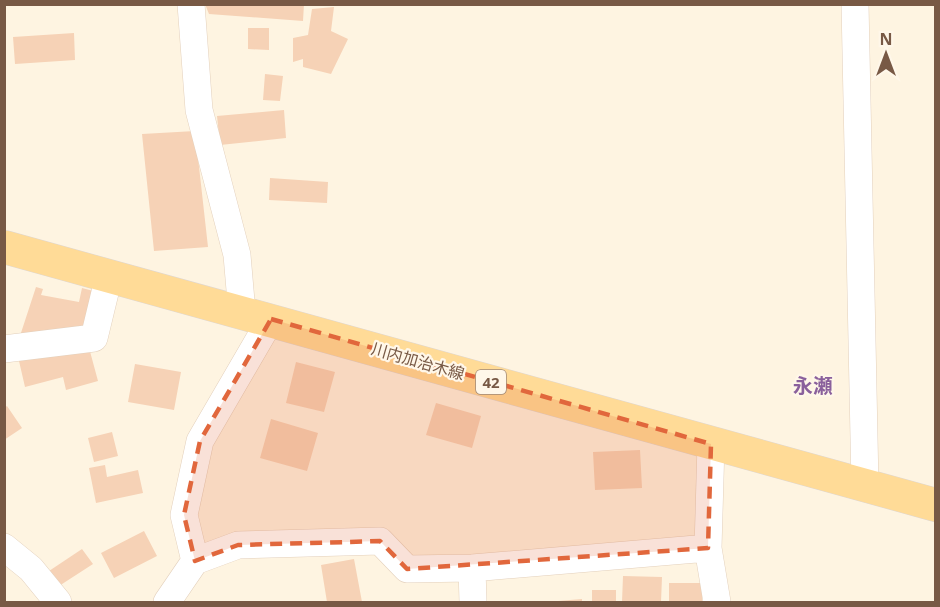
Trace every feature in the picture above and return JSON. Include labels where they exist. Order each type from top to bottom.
[{"type":"main road","name":"川内加治木線","points":[[4,247],[936,505]]},
{"type":"street","points":[[191,4],[199,110],[237,255],[256,316],[200,441],[184,516],[195,561]]},
{"type":"street","points":[[855,4],[865,485]]},
{"type":"street","points":[[4,349],[94,338],[109,276]]},
{"type":"street","points":[[711,444],[708,548],[717,603]]},
{"type":"street","points":[[167,603],[195,561],[238,545],[380,541],[406,569],[472,568],[708,548]]},
{"type":"street","points":[[4,547],[31,569],[58,603]]},
{"type":"street","points":[[472,568],[473,603]]},
{"type":"highlighted area","points":[[271,319],[711,444],[708,548],[407,569],[380,541],[238,545],[195,561],[184,515],[200,441]]},
{"type":"building","points":[[205,4],[304,4],[303,21],[209,14]]},
{"type":"building","points":[[334,7],[331,31],[348,39],[331,74],[303,67],[303,59],[293,62],[293,38],[308,35],[312,9]]},
{"type":"building","points":[[248,28],[269,28],[269,50],[248,49]]},
{"type":"building","points":[[74,33],[75,60],[15,64],[13,37]]},
{"type":"building","points":[[265,74],[283,76],[280,101],[263,100]]},
{"type":"building","points":[[284,110],[286,138],[220,145],[217,116]]},
{"type":"building","points":[[195,131],[208,247],[154,251],[142,134]]},
{"type":"building","points":[[270,178],[328,182],[327,203],[269,200]]},
{"type":"building","points":[[36,287],[43,289],[41,295],[79,302],[82,288],[101,293],[91,335],[18,342]]},
{"type":"building","points":[[88,344],[98,381],[66,390],[63,377],[25,387],[19,361]]},
{"type":"building","points":[[296,362],[335,372],[324,412],[286,403]]},
{"type":"building","points":[[135,364],[181,372],[174,410],[128,402]]},
{"type":"building","points":[[436,403],[481,416],[472,448],[426,435]]},
{"type":"building","points":[[7,406],[22,428],[4,440],[4,408]]},
{"type":"building","points":[[271,419],[318,433],[307,471],[260,458]]},
{"type":"building","points":[[112,432],[118,456],[94,462],[88,438]]},
{"type":"building","points":[[640,450],[642,488],[595,490],[593,452]]},
{"type":"building","points":[[105,465],[107,477],[138,470],[143,493],[96,503],[89,468]]},
{"type":"building","points":[[144,531],[157,556],[114,578],[101,553]]},
{"type":"building","points":[[82,549],[93,564],[59,586],[49,571]]},
{"type":"building","points":[[354,559],[362,602],[327,602],[321,565]]},
{"type":"building","points":[[623,576],[662,577],[661,602],[622,602]]},
{"type":"building","points":[[669,583],[702,583],[702,602],[669,602]]},
{"type":"building","points":[[592,590],[616,590],[616,602],[592,602]]},
{"type":"building","points":[[582,599],[582,602],[558,602],[558,601]]},
{"type":"district","name":"永瀬","points":[[813,385]]}]
